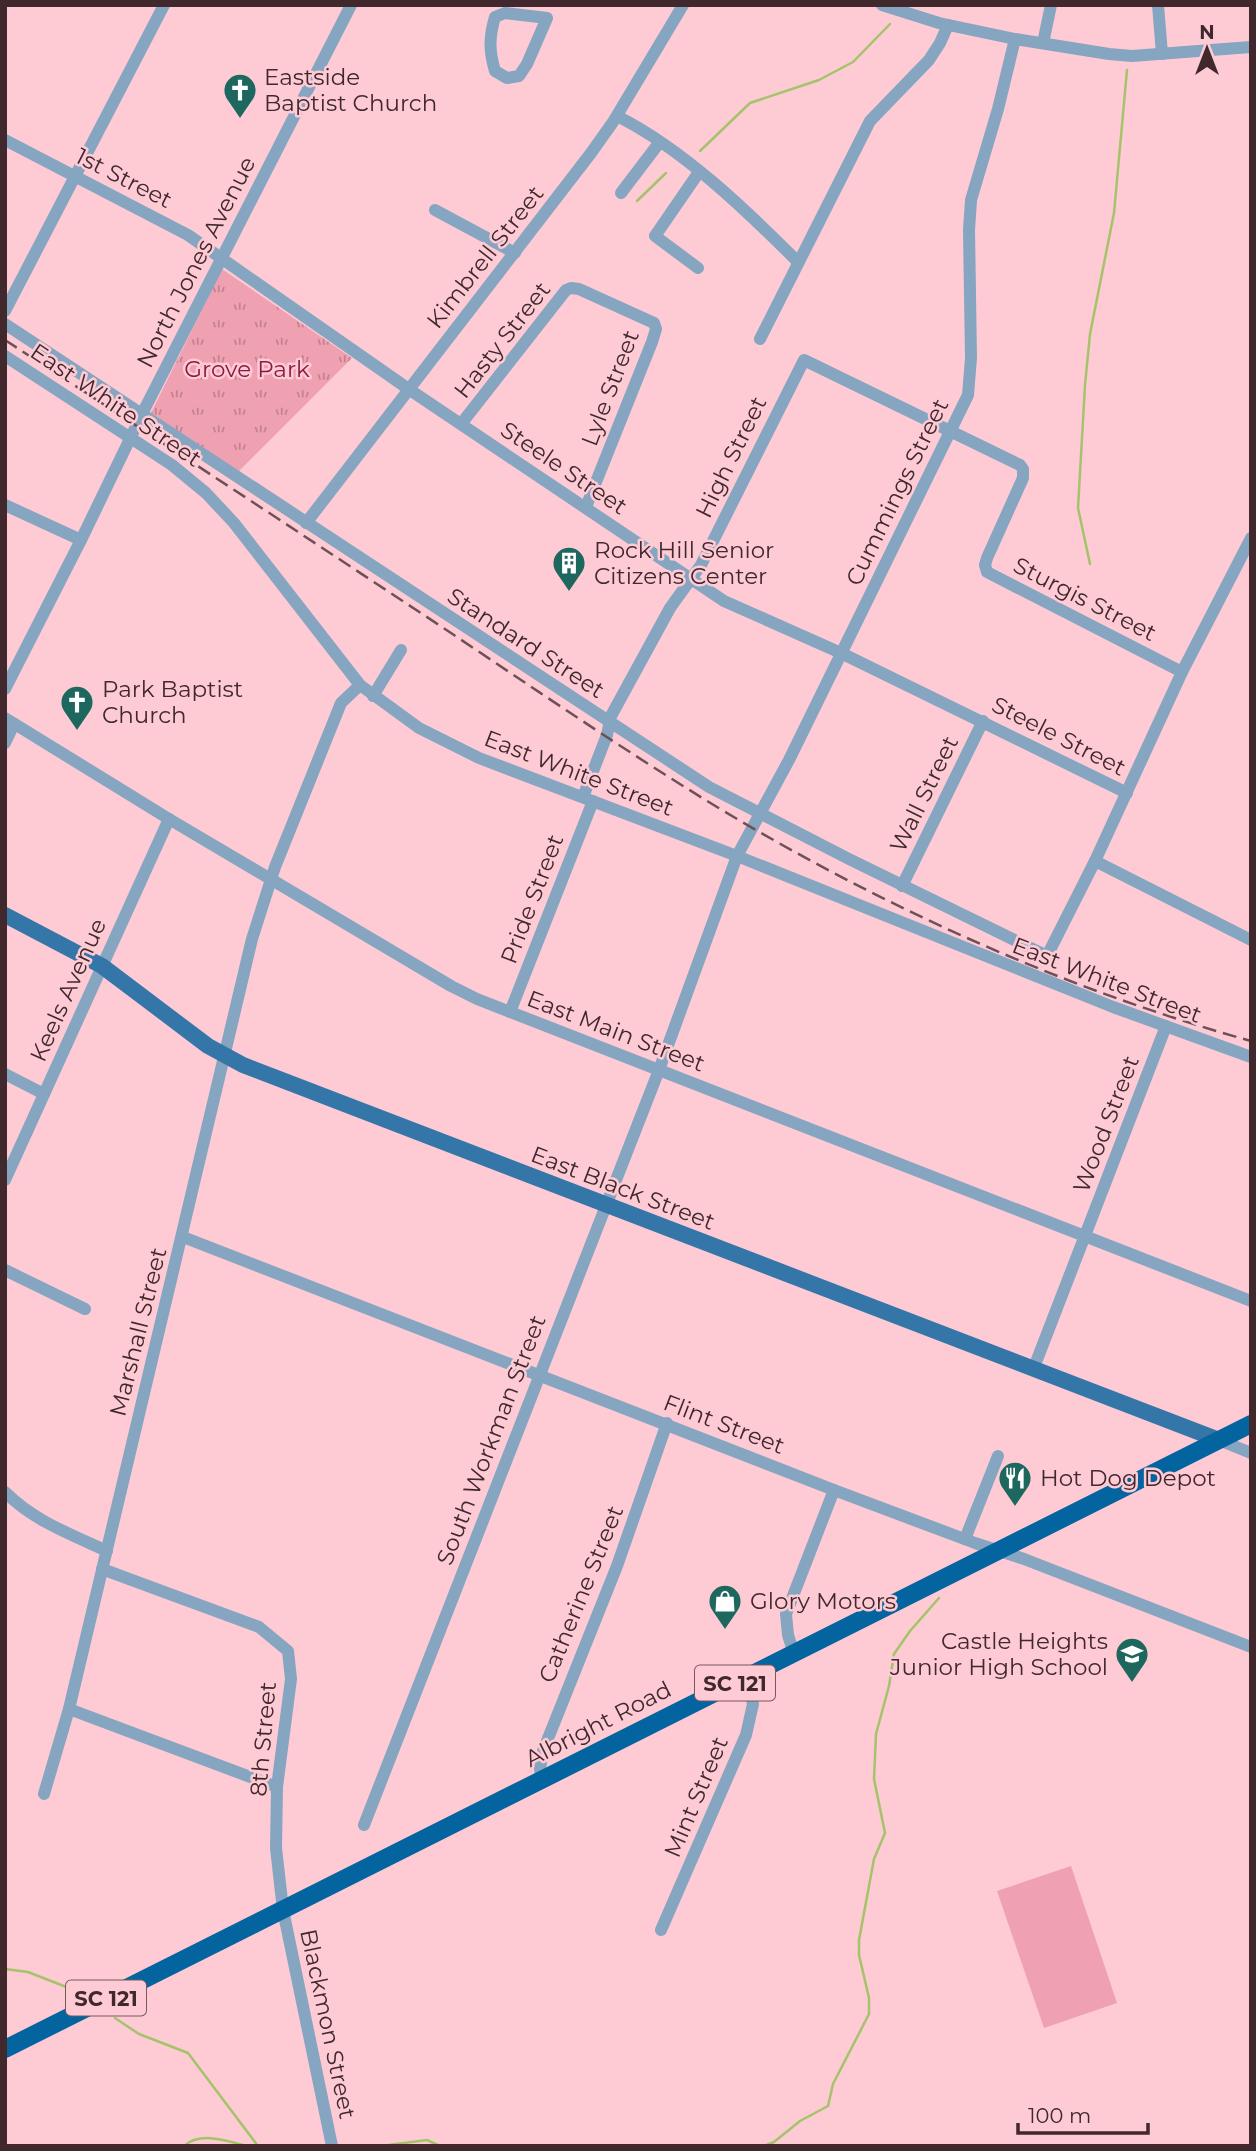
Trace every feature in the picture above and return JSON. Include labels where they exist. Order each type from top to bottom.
[{"type":"highway","name":"Albright Road","points":[[5,2049],[1251,1424]]},
{"type":"main road","name":"East Black Street","points":[[5,915],[102,966],[225,1057],[1219,1440]]},
{"type":"street","points":[[5,311],[164,5]]},
{"type":"street","name":"North Jones Avenue","points":[[5,689],[351,5]]},
{"type":"street","points":[[547,18],[505,13],[495,17],[489,52],[495,71],[507,78],[519,76],[527,64],[547,18],[552,5]]},
{"type":"street","name":"Kimbrell Street","points":[[306,523],[515,253],[617,116],[683,5]]},
{"type":"street","points":[[882,5],[947,25],[1109,54],[1163,54],[1251,47]]},
{"type":"street","points":[[1043,43],[1051,5]]},
{"type":"street","points":[[1158,5],[1163,54]]},
{"type":"street","points":[[760,339],[870,121],[929,60],[947,25]]},
{"type":"street","name":"Cummings Street","points":[[659,1070],[737,856],[968,395],[971,358],[971,200],[1015,39]]},
{"type":"street","points":[[617,116],[699,172],[799,262]]},
{"type":"street","name":"1st Street","points":[[5,140],[188,235],[221,259]]},
{"type":"street","points":[[621,193],[659,143]]},
{"type":"street","points":[[698,268],[655,236],[699,172]]},
{"type":"street","points":[[435,210],[515,253]]},
{"type":"street","name":"Steele Street","points":[[221,259],[724,601],[841,653],[1127,793]]},
{"type":"street","name":"Hasty Street","points":[[461,424],[566,290],[579,289],[654,323]]},
{"type":"street","name":"Lyle Street","points":[[586,507],[652,342],[656,329],[654,323]]},
{"type":"street","name":"Standard Street","points":[[5,324],[709,787],[902,886],[1047,956],[1095,861]]},
{"type":"street","name":"East White Street","points":[[5,356],[172,465],[206,493],[233,523],[360,685],[419,728],[479,758],[1251,1057]]},
{"type":"street","name":"Sturgis Street","points":[[804,360],[1015,461],[1023,469],[1023,478],[987,558],[987,572],[1182,672]]},
{"type":"street","name":"High Street","points":[[588,799],[610,723],[670,608],[701,565],[804,360]]},
{"type":"street","points":[[5,505],[81,540]]},
{"type":"street","points":[[1251,538],[1182,672],[1095,861],[1251,940]]},
{"type":"street","points":[[373,696],[401,650]]},
{"type":"street","name":"Marshall Street","points":[[44,1794],[69,1709],[252,940],[270,880],[341,703],[360,685]]},
{"type":"street","points":[[5,743],[10,721]]},
{"type":"street","name":"East Main Street","points":[[10,721],[270,880],[451,986],[510,1012],[1251,1301]]},
{"type":"street","name":"Wall Street","points":[[902,886],[983,722]]},
{"type":"street","name":"Pride Street","points":[[510,1012],[588,799]]},
{"type":"street","name":"Keels Avenue","points":[[5,1180],[169,819]]},
{"type":"street","name":"Wood Street","points":[[1033,1370],[1166,1026]]},
{"type":"street","name":"South Workman Street","points":[[364,1825],[659,1070]]},
{"type":"street","points":[[5,1074],[44,1094]]},
{"type":"street","name":"Flint Street","points":[[183,1237],[834,1490],[1251,1647]]},
{"type":"street","points":[[5,1270],[85,1309]]},
{"type":"street","name":"Catherine Street","points":[[542,1780],[542,1751],[617,1566],[667,1423]]},
{"type":"street","name":"East Black Street","points":[[1219,1440],[1251,1453]]},
{"type":"street","points":[[965,1539],[998,1456]]},
{"type":"street","points":[[794,1654],[788,1635],[786,1614],[834,1490]]},
{"type":"street","points":[[5,1492],[19,1506],[42,1521],[107,1551]]},
{"type":"street","name":"8th Street","points":[[102,1570],[259,1626],[288,1651],[291,1679],[277,1787],[276,1849],[283,1910]]},
{"type":"street","name":"Mint Street","points":[[661,1930],[746,1735],[753,1703],[747,1677]]},
{"type":"street","points":[[69,1709],[277,1787]]},
{"type":"street","name":"Blackmon Street","points":[[283,1910],[332,2146]]},
{"type":"green space","name":"Grove Park","points":[[222,269],[352,358],[237,473],[151,413]]},
{"type":"green space","points":[[1071,1866],[1117,2003],[1044,2028],[997,1891]]},
{"type":"waterway","points":[[700,151],[750,103],[819,80],[853,62],[890,24]]},
{"type":"waterway","points":[[1090,564],[1078,508],[1085,385],[1090,334],[1114,213],[1127,70]]},
{"type":"waterway","points":[[637,201],[666,173]]},
{"type":"waterway","points":[[764,2146],[774,2142],[800,2121],[828,2106],[833,2084],[869,2014],[869,1998],[859,1955],[859,1940],[874,1859],[885,1833],[874,1779],[876,1734],[889,1686],[894,1654],[939,1598]]},
{"type":"waterway","points":[[5,1969],[28,1972],[74,1990]]},
{"type":"waterway","points":[[115,2018],[139,2034],[188,2053],[258,2146]]},
{"type":"waterway","points":[[184,2146],[191,2141],[206,2138],[246,2146]]},
{"type":"waterway","points":[[381,2146],[427,2140],[440,2146]]},
{"type":"railway","points":[[5,340],[616,743],[780,844],[976,942],[1112,997],[1251,1041]]},
{"type":"place","name":"Eastside Baptist Church","points":[[240,120]]},
{"type":"place","name":"Rock Hill Senior Citizens Center","points":[[569,593]]},
{"type":"place","name":"Park Baptist Church","points":[[77,732]]},
{"type":"place","name":"Hot Dog Depot","points":[[1015,1508]]},
{"type":"place","name":"Glory Motors","points":[[725,1631]]},
{"type":"place","name":"Castle Heights Junior High School","points":[[1132,1684]]}]
